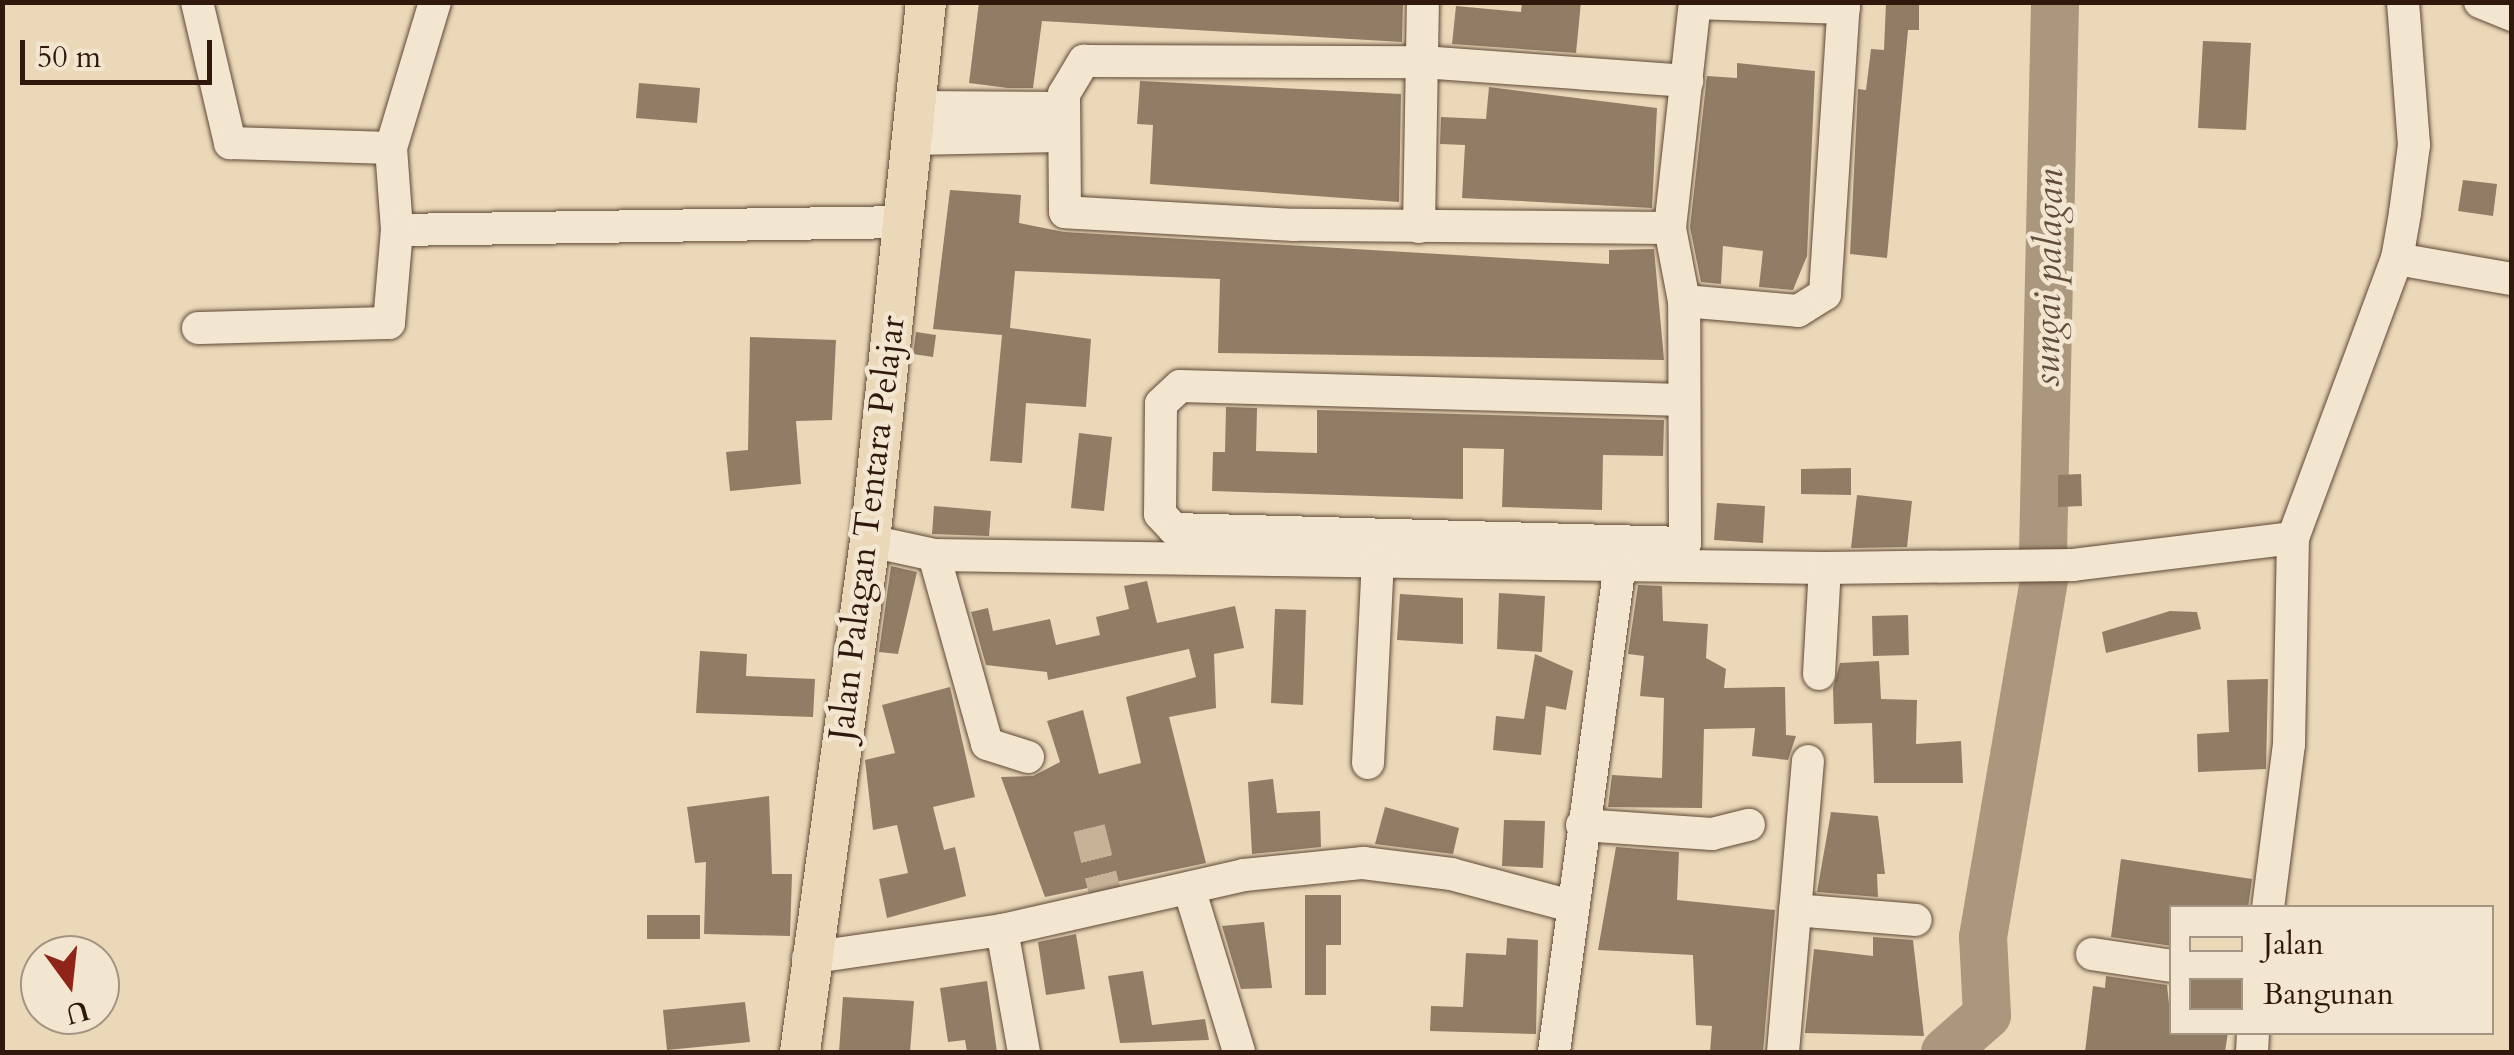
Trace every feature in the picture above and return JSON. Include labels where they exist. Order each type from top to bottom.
[{"type":"main road","name":"Jalan Palagan Tentara Pelajar","points":[[800,1052],[808,958],[870,542],[926,2]]},
{"type":"street","points":[[197,2],[230,144],[391,148]]},
{"type":"street","points":[[198,328],[390,323],[397,230],[391,148],[435,2]]},
{"type":"street","points":[[1418,227],[1423,2]]},
{"type":"street","points":[[2268,905],[2288,745],[2292,538],[2396,259],[2414,145],[2402,2]]},
{"type":"street","points":[[2480,2],[2512,15]]},
{"type":"street","points":[[870,542],[934,555],[1685,543],[1684,301],[1670,228],[1695,3],[1844,5],[1826,294],[1798,312],[1684,301]]},
{"type":"street","points":[[1670,228],[1418,227],[1065,212],[1061,122],[1084,61],[1422,62],[1687,80]]},
{"type":"street","points":[[914,123],[1061,122]]},
{"type":"street","points":[[397,230],[904,222]]},
{"type":"street","points":[[2396,259],[2512,278]]},
{"type":"street","points":[[1682,400],[1167,392],[1159,504],[1167,526],[1328,546],[1378,561],[1825,568],[2073,565],[2292,538]]},
{"type":"street","points":[[934,555],[987,744],[1028,757]]},
{"type":"street","points":[[1368,763],[1378,561]]},
{"type":"street","points":[[1554,1052],[1570,906],[1620,566]]},
{"type":"street","points":[[1819,674],[1825,568]]},
{"type":"street","points":[[1783,1052],[1808,761]]},
{"type":"street","points":[[1582,825],[1712,834],[1749,825]]},
{"type":"street","points":[[808,958],[1002,930],[1188,888],[1362,864],[1451,874],[1570,906]]},
{"type":"street","points":[[1188,888],[1238,1052]]},
{"type":"street","points":[[1795,910],[1916,920]]},
{"type":"street","points":[[1002,930],[1024,1052]]},
{"type":"street","points":[[2092,954],[2169,966]]},
{"type":"building","points":[[979,2],[1403,2],[1402,42],[1042,21],[1033,88],[1008,88],[969,83]]},
{"type":"building","points":[[1522,2],[1581,2],[1576,53],[1452,44],[1456,6],[1521,12]]},
{"type":"building","points":[[1886,2],[1919,4],[1919,30],[1908,30],[1887,258],[1850,254],[1858,89],[1866,90],[1871,49],[1884,50]]},
{"type":"building","points":[[2203,41],[2251,43],[2246,130],[2198,128]]},
{"type":"building","points":[[1737,63],[1815,71],[1807,256],[1793,290],[1759,287],[1763,251],[1723,246],[1721,284],[1701,282],[1690,227],[1707,76],[1737,78]]},
{"type":"building","points":[[1140,81],[1401,94],[1399,202],[1150,184],[1153,125],[1137,124]]},
{"type":"building","points":[[639,83],[700,88],[697,123],[636,118]]},
{"type":"building","points":[[1489,87],[1657,108],[1652,208],[1462,198],[1465,145],[1440,144],[1441,117],[1486,119]]},
{"type":"building","points":[[2463,180],[2497,184],[2493,216],[2458,211]]},
{"type":"building","points":[[950,190],[1021,195],[1019,223],[1064,232],[1609,264],[1609,250],[1654,249],[1664,360],[1218,353],[1220,279],[1015,271],[1010,328],[1091,339],[1086,407],[1026,403],[1022,463],[990,461],[1002,335],[933,329]]},
{"type":"building","points":[[916,332],[936,335],[933,357],[913,354]]},
{"type":"building","points":[[750,337],[836,340],[832,420],[796,421],[801,484],[730,491],[726,452],[748,450]]},
{"type":"building","points":[[1226,407],[1257,408],[1256,451],[1317,453],[1317,410],[1664,420],[1663,456],[1603,455],[1602,510],[1502,507],[1504,449],[1463,448],[1463,499],[1212,491],[1213,452],[1225,452]]},
{"type":"building","points":[[1079,433],[1112,437],[1104,511],[1071,508]]},
{"type":"building","points":[[1851,468],[1851,495],[1801,494],[1801,469]]},
{"type":"building","points":[[2081,474],[2082,506],[2058,507],[2058,475]]},
{"type":"building","points":[[1857,495],[1912,501],[1907,547],[1851,548]]},
{"type":"building","points":[[1717,503],[1765,506],[1763,543],[1714,540]]},
{"type":"building","points":[[934,506],[991,511],[989,536],[932,534]]},
{"type":"building","points":[[891,566],[917,572],[898,654],[879,652]]},
{"type":"building","points":[[1147,581],[1157,623],[1235,606],[1244,648],[1214,654],[1216,708],[1169,717],[1206,863],[1045,897],[1001,777],[1033,776],[1060,762],[1047,721],[1083,710],[1099,774],[1141,763],[1126,697],[1196,677],[1189,649],[1048,680],[1047,672],[986,665],[971,612],[988,608],[993,631],[1050,619],[1056,645],[1100,635],[1096,617],[1129,609],[1124,586]]},
{"type":"building","points":[[1638,585],[1662,586],[1663,621],[1708,624],[1706,658],[1726,669],[1724,688],[1785,687],[1786,735],[1796,736],[1788,760],[1752,756],[1755,728],[1704,729],[1702,808],[1608,807],[1612,775],[1662,778],[1664,698],[1640,696],[1644,656],[1628,654]]},
{"type":"building","points":[[1499,593],[1545,596],[1542,652],[1497,649]]},
{"type":"building","points":[[1400,594],[1463,598],[1463,644],[1397,640]]},
{"type":"building","points":[[1275,609],[1306,610],[1303,705],[1271,703]]},
{"type":"building","points":[[2170,611],[2197,612],[2201,629],[2106,653],[2102,632]]},
{"type":"building","points":[[1908,615],[1909,655],[1873,656],[1872,616]]},
{"type":"building","points":[[700,651],[747,654],[746,676],[815,679],[813,717],[696,713]]},
{"type":"building","points":[[1535,654],[1573,671],[1566,710],[1546,706],[1541,755],[1493,750],[1496,716],[1524,719]]},
{"type":"building","points":[[1879,661],[1881,699],[1917,700],[1916,744],[1961,741],[1963,783],[1874,783],[1872,723],[1834,724],[1833,688],[1840,663]]},
{"type":"building","points":[[2268,679],[2266,769],[2198,772],[2197,734],[2229,732],[2227,680]]},
{"type":"building","points":[[950,687],[975,797],[933,807],[944,850],[955,847],[966,896],[887,918],[879,879],[908,873],[897,825],[873,830],[865,760],[895,753],[882,705]]},
{"type":"building","points":[[1273,779],[1277,813],[1320,811],[1321,847],[1252,854],[1248,782]]},
{"type":"building","points":[[769,796],[772,874],[792,874],[790,936],[704,934],[706,862],[695,863],[687,807]]},
{"type":"building","points":[[1385,807],[1459,828],[1453,854],[1375,844]]},
{"type":"building","points":[[1831,812],[1878,816],[1885,874],[1877,874],[1878,897],[1817,892]]},
{"type":"building","points":[[1504,820],[1545,821],[1543,868],[1502,866]]},
{"type":"building","points":[[1616,847],[1679,852],[1677,900],[1775,910],[1763,1052],[1710,1052],[1712,1026],[1696,1025],[1693,955],[1598,950]]},
{"type":"building","points":[[2121,859],[2252,879],[2248,905],[2169,905],[2169,946],[2111,937]]},
{"type":"building","points":[[1305,895],[1341,895],[1341,945],[1326,945],[1326,995],[1305,995]]},
{"type":"building","points":[[647,915],[700,915],[700,939],[647,939]]},
{"type":"building","points":[[1264,922],[1272,988],[1241,989],[1222,926]]},
{"type":"building","points":[[1076,934],[1085,989],[1046,995],[1038,942]]},
{"type":"building","points":[[1873,937],[1913,940],[1924,1036],[1805,1033],[1814,949],[1873,956]]},
{"type":"building","points":[[1507,938],[1538,940],[1536,1034],[1430,1031],[1431,1006],[1463,1007],[1466,953],[1506,955]]},
{"type":"building","points":[[1143,971],[1152,1025],[1205,1019],[1209,1040],[1120,1043],[1108,976]]},
{"type":"building","points":[[2106,976],[2167,985],[2169,1035],[2228,1035],[2225,1052],[2085,1052],[2093,986],[2105,988]]},
{"type":"building","points":[[987,981],[997,1052],[967,1052],[965,1040],[948,1042],[940,988]]},
{"type":"building","points":[[843,997],[914,1001],[910,1052],[839,1052]]},
{"type":"building","points":[[745,1002],[750,1042],[667,1050],[663,1010]]},
{"type":"waterway","name":"sungai palagan","points":[[2043,553],[2055,2]]},
{"type":"waterway","name":"sungai palagan","points":[[1945,1052],[1987,1015],[1983,937],[2044,580]]},
{"type":"tunnel","points":[[1089,828],[1108,905]]}]
